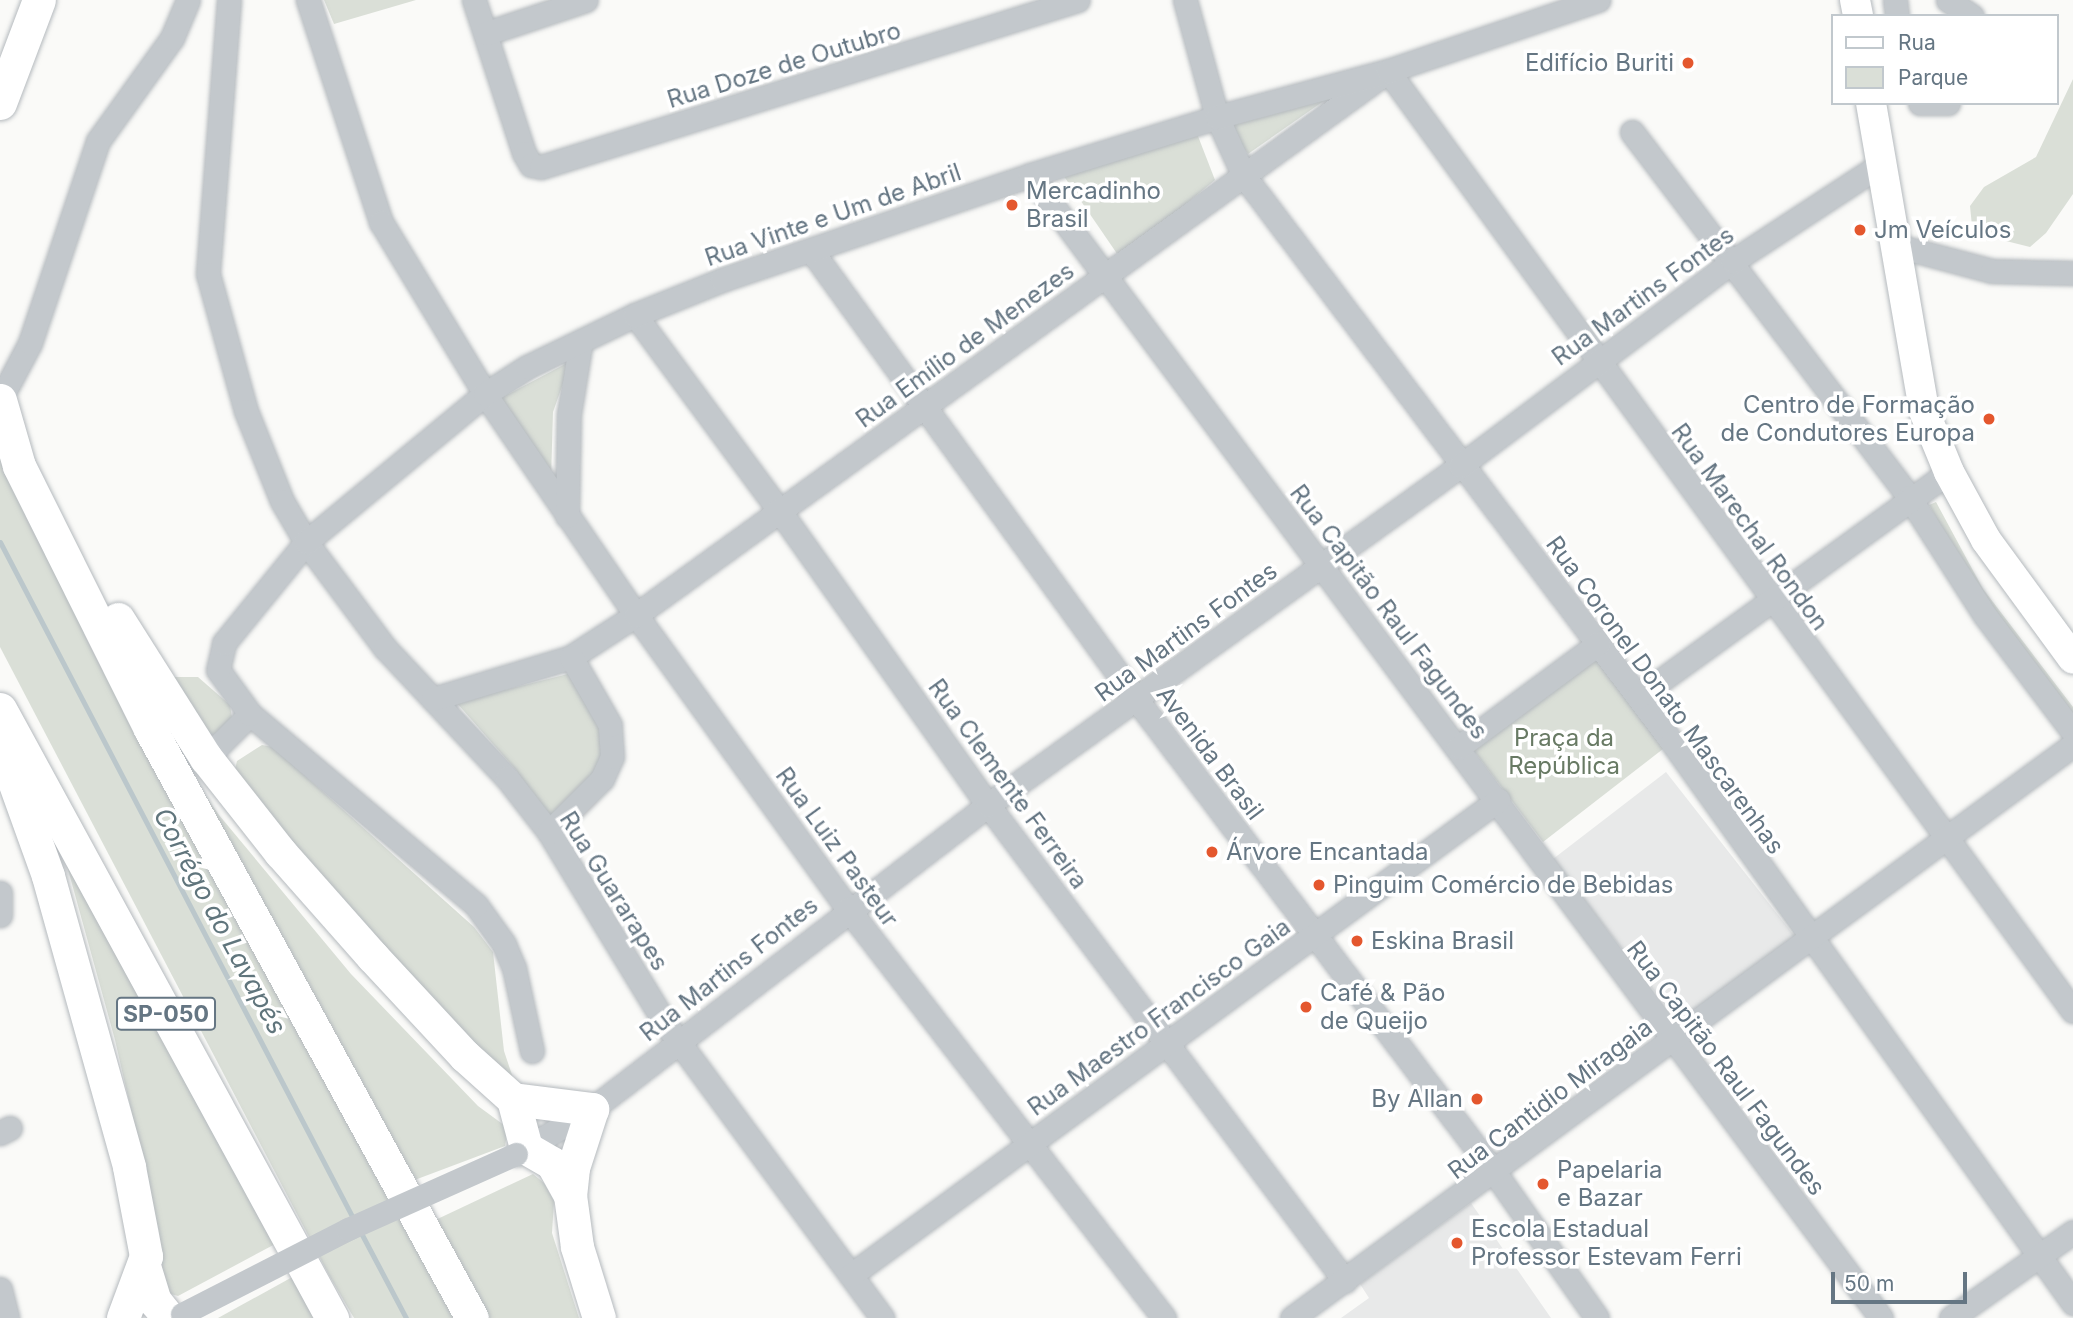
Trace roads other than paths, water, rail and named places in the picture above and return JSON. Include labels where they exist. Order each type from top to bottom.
[{"type":"highway","points":[[0,103],[38,0]]},
{"type":"highway","points":[[0,400],[27,484],[150,729],[472,1318]]},
{"type":"highway","points":[[27,484],[68,531],[206,758],[372,956],[465,1056],[513,1099],[592,1109],[573,1168],[570,1195],[577,1247],[599,1318]]},
{"type":"highway","name":"SP-050","points":[[0,709],[332,1318]]},
{"type":"highway","points":[[0,743],[48,876],[129,1167],[145,1243],[145,1269],[155,1301],[175,1316]]},
{"type":"highway","points":[[513,1099],[521,1151],[552,1163],[570,1195]]},
{"type":"highway","points":[[123,1318],[145,1269]]},
{"type":"main road","points":[[1871,105],[1924,411],[1949,472],[2014,584],[2073,659]]},
{"type":"street","points":[[0,400],[30,342],[97,141],[172,38],[188,0]]},
{"type":"street","name":"Rua Guararapes","points":[[229,0],[208,274],[246,411],[282,500],[306,542],[385,648],[507,778],[549,832],[680,1041],[882,1318]]},
{"type":"street","name":"Rua Luiz Pasteur","points":[[308,0],[381,222],[485,394],[636,615],[848,909],[1032,1142],[1164,1318]]},
{"type":"street","points":[[474,0],[487,33],[586,0]]},
{"type":"street","name":"Rua Doze de Outubro","points":[[487,33],[519,140],[531,164],[553,164],[1079,0]]},
{"type":"street","name":"Rua Coronel Donato Mascarenhas","points":[[1185,0],[1217,117],[1244,176],[1460,466],[1638,697],[2073,1303]]},
{"type":"street","name":"Rua Vinte e Um de Abril","points":[[250,714],[224,682],[217,662],[224,643],[306,542],[485,394],[581,341],[635,315],[811,250],[1030,176],[1217,117],[1388,71],[1598,0]]},
{"type":"street","points":[[1948,0],[1969,14]]},
{"type":"street","name":"Rua Emílio de Menezes","points":[[433,699],[571,657],[636,615],[779,510],[928,408],[1103,276],[1388,71]]},
{"type":"street","name":"Rua Marechal Rondon","points":[[1388,71],[2073,1011]]},
{"type":"street","points":[[1632,132],[1734,261],[1909,497],[1984,614],[2073,732]]},
{"type":"street","name":"Rua Martins Fontes","points":[[175,1316],[348,1229],[521,1151],[592,1109],[848,909],[988,805],[1321,568],[1460,466],[1597,360],[1734,261],[1881,164]]},
{"type":"street","name":"Rua Capitão Raul Fagundes","points":[[1030,176],[1321,568],[1459,747],[1672,1041],[1881,1318]]},
{"type":"street","points":[[1894,245],[1992,271],[2073,273]]},
{"type":"street","name":"Avenida Brasil","points":[[811,250],[1137,700],[1495,1173],[1597,1318]]},
{"type":"street","name":"Rua Clemente Ferreira","points":[[635,315],[779,510],[988,805],[1345,1281]]},
{"type":"street","points":[[567,516],[569,414],[581,341]]},
{"type":"street","points":[[1638,697],[1909,497],[1949,472]]},
{"type":"street","points":[[1459,747],[1598,643]]},
{"type":"street","points":[[549,832],[602,779],[612,757],[610,725],[571,657]]},
{"type":"street","points":[[206,758],[250,714],[476,905],[504,944],[514,968],[532,1051]]},
{"type":"street","name":"Rua Cantidio Miragaia","points":[[1292,1318],[1495,1173],[2073,745]]},
{"type":"street","name":"Rua Maestro Francisco Gaia","points":[[851,1275],[1498,800]]},
{"type":"street","points":[[0,893],[0,915]]},
{"type":"street","points":[[1951,1318],[2073,1232]]},
{"type":"street","points":[[0,1289],[7,1318]]},
{"type":"waterway","name":"Corrégo do Lavapés","points":[[0,542],[354,1220]]},
{"type":"waterway","name":"Corrégo do Lavapés","points":[[360,1231],[406,1318]]},
{"type":"place","name":"Edifício Buriti","points":[[1688,63]]},
{"type":"place","name":"Mercadinho Brasil","points":[[1012,205]]},
{"type":"place","name":"Jm Veículos","points":[[1860,230]]},
{"type":"place","name":"Centro de Formação de Condutores Europa","points":[[1989,419]]},
{"type":"place","name":"Árvore Encantada","points":[[1212,852]]},
{"type":"place","name":"Pinguim Comércio de Bebidas","points":[[1319,885]]},
{"type":"place","name":"Eskina Brasil","points":[[1357,941]]},
{"type":"place","name":"Café & Pão de Queijo","points":[[1306,1007]]},
{"type":"place","name":"By Allan","points":[[1477,1099]]},
{"type":"place","name":"Papelaria e Bazar","points":[[1543,1184]]},
{"type":"place","name":"Escola Estadual Professor Estevam Ferri","points":[[1457,1243]]},
{"type":"park label","name":"Praça da República","points":[[1564,752]]}]
